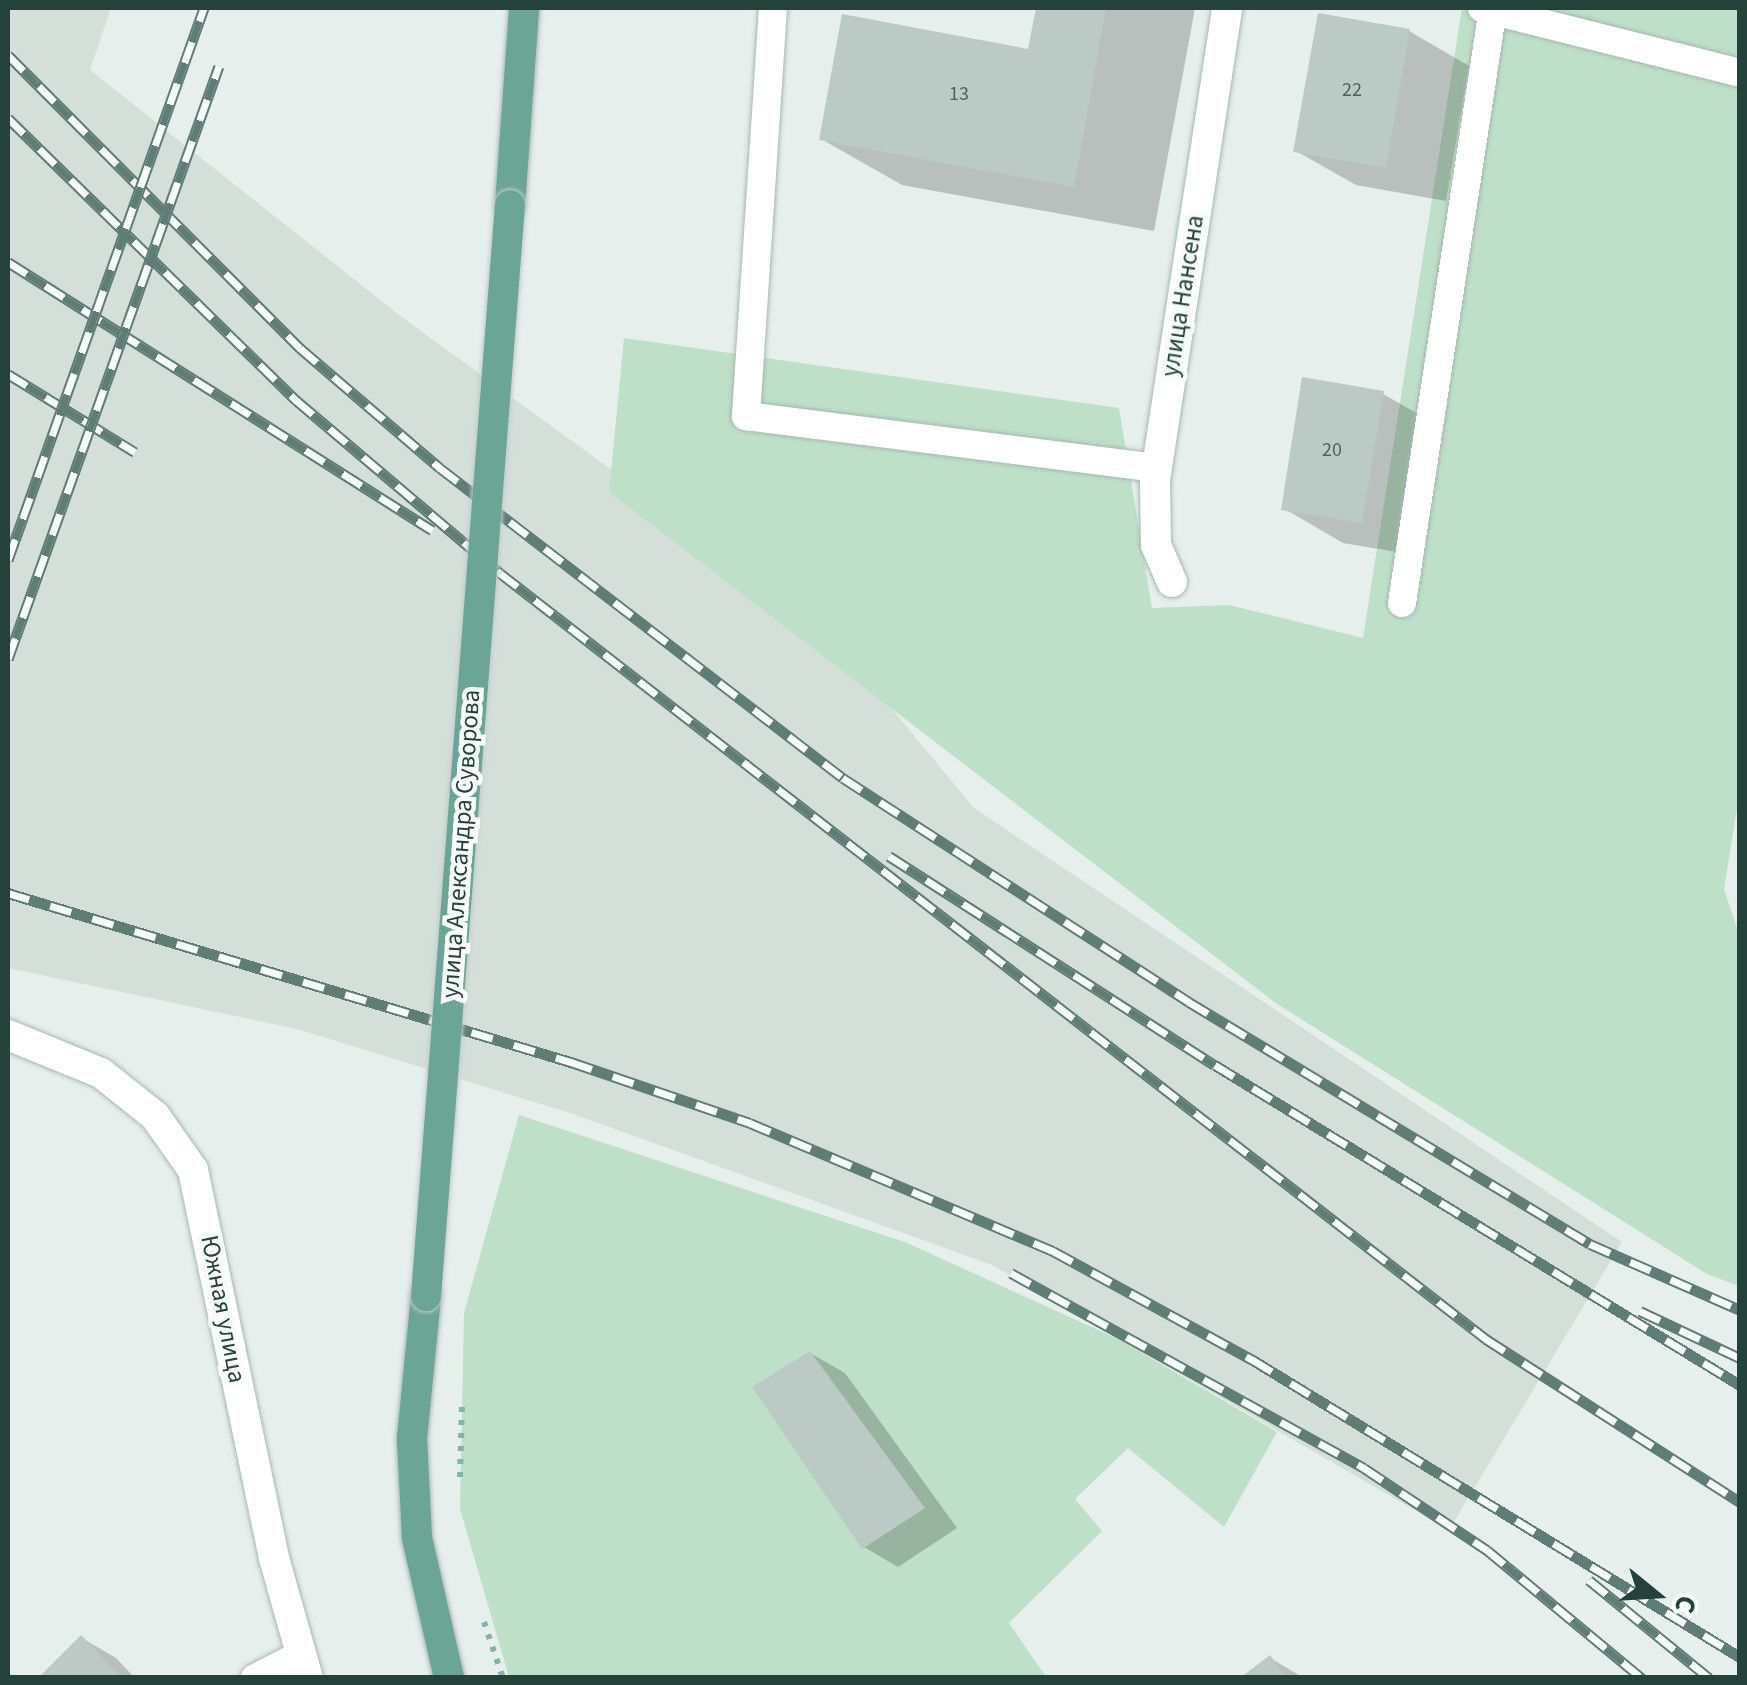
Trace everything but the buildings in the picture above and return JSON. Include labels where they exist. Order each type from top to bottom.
[{"type":"main road","name":"улица Александра Суворова","points":[[449,1678],[417,1538],[412,1439],[524,8]]},
{"type":"street","name":"улица Нансена","points":[[1172,582],[1156,545],[1156,468],[1226,8]]},
{"type":"street","name":"Южная улица","points":[[8,1035],[101,1073],[155,1116],[192,1170],[304,1666]]},
{"type":"lane","points":[[773,8],[746,416],[1156,468]]},
{"type":"lane","points":[[1402,603],[1489,9],[1740,73]]},
{"type":"lane","points":[[255,1678],[304,1666]]},
{"type":"path","points":[[460,1489],[462,1391]]},
{"type":"path","points":[[481,1615],[502,1678]]},
{"type":"shaded area","points":[[8,8],[111,8],[90,70],[403,318],[818,620],[974,808],[1622,1242],[1449,1530],[992,1265],[573,1114],[297,1029],[8,968]]},
{"type":"green space","points":[[1462,8],[1739,8],[1740,790],[1724,889],[1740,937],[1739,1286],[1707,1274],[1277,1004],[609,492],[624,338],[1119,408],[1152,608],[1229,605],[1363,638]]},
{"type":"green space","points":[[519,1115],[905,1242],[1120,1340],[1277,1432],[1224,1527],[1128,1448],[1075,1499],[1102,1531],[1009,1623],[1046,1677],[509,1677],[460,1509],[464,1313]]},
{"type":"railway","points":[[8,560],[204,8]]},
{"type":"railway","points":[[8,55],[300,348],[440,468],[843,778],[1189,1002],[1590,1244],[1740,1310]]},
{"type":"railway","points":[[8,659],[219,66]]},
{"type":"railway","points":[[8,118],[296,400],[500,573],[1486,1339],[1740,1502]]},
{"type":"railway","points":[[8,262],[432,530]]},
{"type":"railway","points":[[8,374],[135,452]]},
{"type":"railway","points":[[889,856],[1215,1065],[1740,1385]]},
{"type":"railway","points":[[8,893],[571,1062],[750,1123],[1053,1251],[1253,1360],[1740,1657]]},
{"type":"railway","points":[[1011,1273],[1364,1468],[1487,1550],[1642,1678]]},
{"type":"railway","points":[[1640,1311],[1740,1358]]},
{"type":"railway","points":[[1589,1580],[1709,1678]]}]
